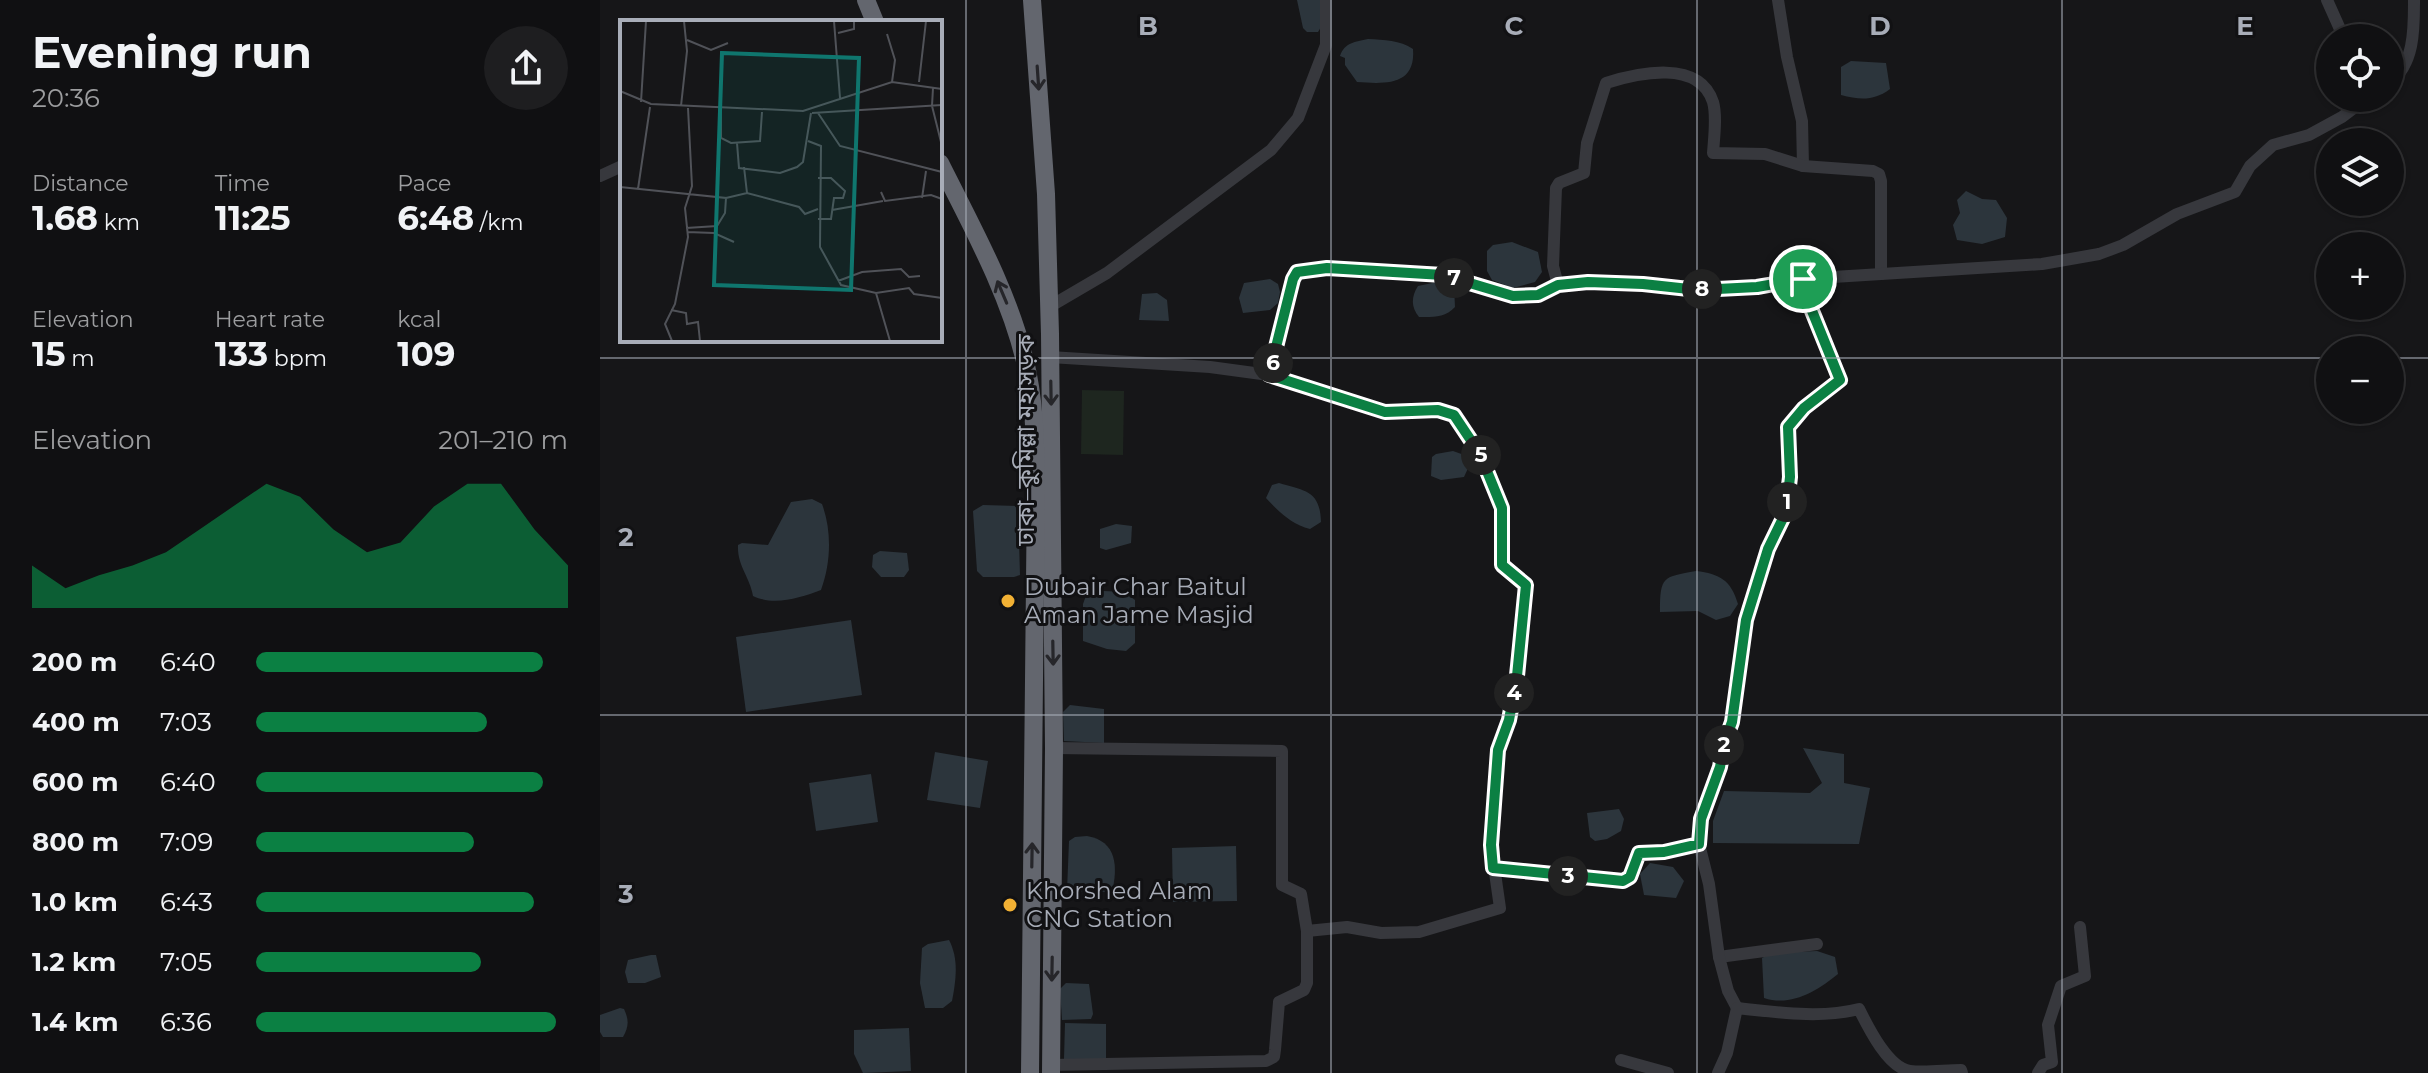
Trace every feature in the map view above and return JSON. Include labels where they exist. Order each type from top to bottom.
[{"type":"highway","points":[[866,0],[874,20]]},
{"type":"highway","name":"ঢাকা–কুমিল্লা মহাসড়ক","points":[[1032,0],[1046,194],[1050,334],[1054,748],[1051,1069]]},
{"type":"highway","name":"ঢাকা–কুমিল্লা মহাসড়ক","points":[[942,167],[985,253],[1019,336],[1034,422],[1030,1073]]},
{"type":"highway","points":[[1019,336],[1050,334]]},
{"type":"highway","points":[[1025,362],[1050,357]]},
{"type":"street","points":[[1049,307],[1107,273],[1271,150],[1298,118],[1326,45],[1326,0]]},
{"type":"street","points":[[1778,0],[1802,121],[1803,166]]},
{"type":"street","points":[[2327,0],[2338,24]]},
{"type":"street","points":[[2404,65],[2414,30],[2414,0]]},
{"type":"street","points":[[1558,285],[1553,266],[1556,188],[1559,183],[1584,173],[1587,143],[1606,83],[1650,73],[1686,74],[1705,87],[1714,103],[1713,153],[1765,154],[1803,166],[1879,174],[1881,274]]},
{"type":"street","points":[[1269,375],[1280,325],[1297,272],[1327,268],[1443,275],[1513,296],[1538,295],[1558,285],[1588,282],[1698,290],[1757,287],[1803,279],[2042,264],[2099,254],[2123,245],[2177,214],[2235,192],[2250,166],[2273,145],[2309,135],[2344,112]]},
{"type":"street","points":[[600,176],[620,167]]},
{"type":"street","points":[[1718,1073],[1727,1053],[1737,1008],[1728,991],[1719,957],[1709,884],[1699,844],[1701,819],[1732,722],[1746,620],[1768,549],[1786,512],[1790,477],[1788,427],[1804,408],[1840,380],[1806,296],[1803,279]]},
{"type":"street","points":[[1050,357],[1183,365],[1269,375],[1385,412],[1438,410],[1454,415],[1480,454],[1502,508],[1502,565],[1526,585],[1512,705],[1498,750],[1491,845],[1500,905],[1498,910],[1419,932],[1381,933],[1347,927],[1307,931]]},
{"type":"street","points":[[1051,1069],[1266,1061],[1274,1057],[1279,1002],[1306,987],[1307,931],[1301,894],[1282,885],[1282,751],[1054,748]]},
{"type":"street","points":[[1493,868],[1623,881],[1630,877],[1639,853],[1664,852],[1699,844]]},
{"type":"street","points":[[2038,1073],[2043,1065],[2052,1062],[2048,1025],[2061,986],[2085,976],[2080,927]]},
{"type":"street","points":[[1719,957],[1817,944]]},
{"type":"street","points":[[1737,1008],[1784,1013],[1859,1009],[1870,1031],[1895,1065],[1908,1072],[1961,1070],[1962,1073]]},
{"type":"street","points":[[1621,1060],[1668,1073]]},
{"type":"shaded area","points":[[1297,0],[1321,0],[1321,27],[1318,32],[1307,32],[1303,28]]},
{"type":"shaded area","points":[[1368,39],[1397,42],[1413,49],[1413,61],[1404,76],[1388,82],[1357,82],[1345,65],[1345,58],[1340,56],[1348,45]]},
{"type":"shaded area","points":[[1851,61],[1886,63],[1890,89],[1867,98],[1841,95],[1841,67]]},
{"type":"shaded area","points":[[1966,191],[1982,199],[1996,200],[2007,218],[2005,237],[1982,244],[1957,240],[1953,225],[1960,213],[1957,200]]},
{"type":"shaded area","points":[[1512,242],[1538,252],[1542,272],[1535,282],[1513,288],[1492,280],[1487,271],[1487,251],[1493,245]]},
{"type":"shaded area","points":[[1270,279],[1278,284],[1278,303],[1270,310],[1243,313],[1239,298],[1244,283]]},
{"type":"shaded area","points":[[1442,281],[1454,286],[1455,307],[1443,315],[1419,317],[1413,302],[1418,286]]},
{"type":"shaded area","points":[[1157,293],[1167,300],[1169,321],[1139,320],[1142,294]]},
{"type":"shaded area","points":[[1082,390],[1124,391],[1123,455],[1081,454]]},
{"type":"shaded area","points":[[1453,451],[1467,456],[1469,466],[1464,477],[1441,480],[1431,476],[1432,457]]},
{"type":"shaded area","points":[[1279,483],[1303,490],[1314,498],[1321,522],[1310,529],[1281,513],[1266,498],[1272,485]]},
{"type":"shaded area","points":[[812,499],[822,504],[829,536],[821,590],[778,601],[753,596],[738,545],[768,545],[791,502]]},
{"type":"shaded area","points":[[983,505],[1018,506],[1020,575],[983,577],[977,571],[973,511]]},
{"type":"shaded area","points":[[1116,524],[1132,526],[1131,543],[1106,550],[1100,548],[1100,529]]},
{"type":"shaded area","points":[[880,551],[907,553],[909,570],[904,577],[881,577],[872,567],[873,555]]},
{"type":"shaded area","points":[[1696,571],[1718,576],[1732,589],[1738,604],[1730,616],[1716,620],[1698,611],[1660,612],[1661,591],[1666,580]]},
{"type":"shaded area","points":[[1124,592],[1135,600],[1135,643],[1126,651],[1083,641],[1083,604],[1087,593]]},
{"type":"shaded area","points":[[851,620],[862,695],[746,712],[736,637]]},
{"type":"shaded area","points":[[1070,705],[1104,709],[1104,743],[1064,741],[1063,712]]},
{"type":"shaded area","points":[[1803,748],[1844,754],[1844,783],[1870,788],[1859,844],[1713,843],[1713,821],[1724,791],[1810,793],[1822,783]]},
{"type":"shaded area","points":[[935,752],[988,761],[980,808],[927,800]]},
{"type":"shaded area","points":[[871,774],[878,822],[816,831],[809,783]]},
{"type":"shaded area","points":[[1619,809],[1624,819],[1621,831],[1607,839],[1595,841],[1590,837],[1587,813]]},
{"type":"shaded area","points":[[1087,836],[1110,849],[1115,865],[1112,892],[1067,891],[1069,841]]},
{"type":"shaded area","points":[[1236,846],[1237,901],[1173,902],[1172,848]]},
{"type":"shaded area","points":[[1650,863],[1673,867],[1684,881],[1676,898],[1644,895],[1640,874]]},
{"type":"shaded area","points":[[949,940],[955,962],[952,1001],[943,1008],[925,1008],[920,983],[922,948]]},
{"type":"shaded area","points":[[1817,951],[1835,957],[1838,974],[1794,999],[1764,998],[1762,958],[1772,953]]},
{"type":"shaded area","points":[[656,955],[661,977],[645,983],[628,983],[625,972],[628,960]]},
{"type":"shaded area","points":[[1066,983],[1089,984],[1091,1019],[1062,1020],[1060,989]]},
{"type":"shaded area","points":[[624,1009],[627,1020],[623,1037],[603,1037],[600,1015]]},
{"type":"shaded area","points":[[1065,1023],[1106,1024],[1106,1061],[1064,1059]]},
{"type":"shaded area","points":[[909,1028],[911,1071],[863,1073],[854,1054],[854,1030]]},
{"type":"place","name":"Dubair Char Baitul Aman Jame Masjid","points":[[1008,601]]},
{"type":"place","name":"Khorshed Alam CNG Station","points":[[1010,905]]},
{"type":"route","points":[[1327,268],[1443,275],[1513,296],[1538,295],[1558,285],[1588,282],[1698,290],[1757,287],[1803,279],[1806,296],[1840,380],[1804,408],[1788,427],[1790,477],[1786,512],[1768,549],[1746,620],[1732,722],[1701,819],[1699,844],[1664,852],[1639,853],[1630,877],[1623,881],[1493,868],[1491,845],[1498,750],[1509,720],[1517,676],[1526,585],[1502,565],[1502,508],[1480,454],[1454,415],[1438,410],[1385,412],[1269,375],[1293,279],[1297,272],[1305,269],[1327,268]]}]
